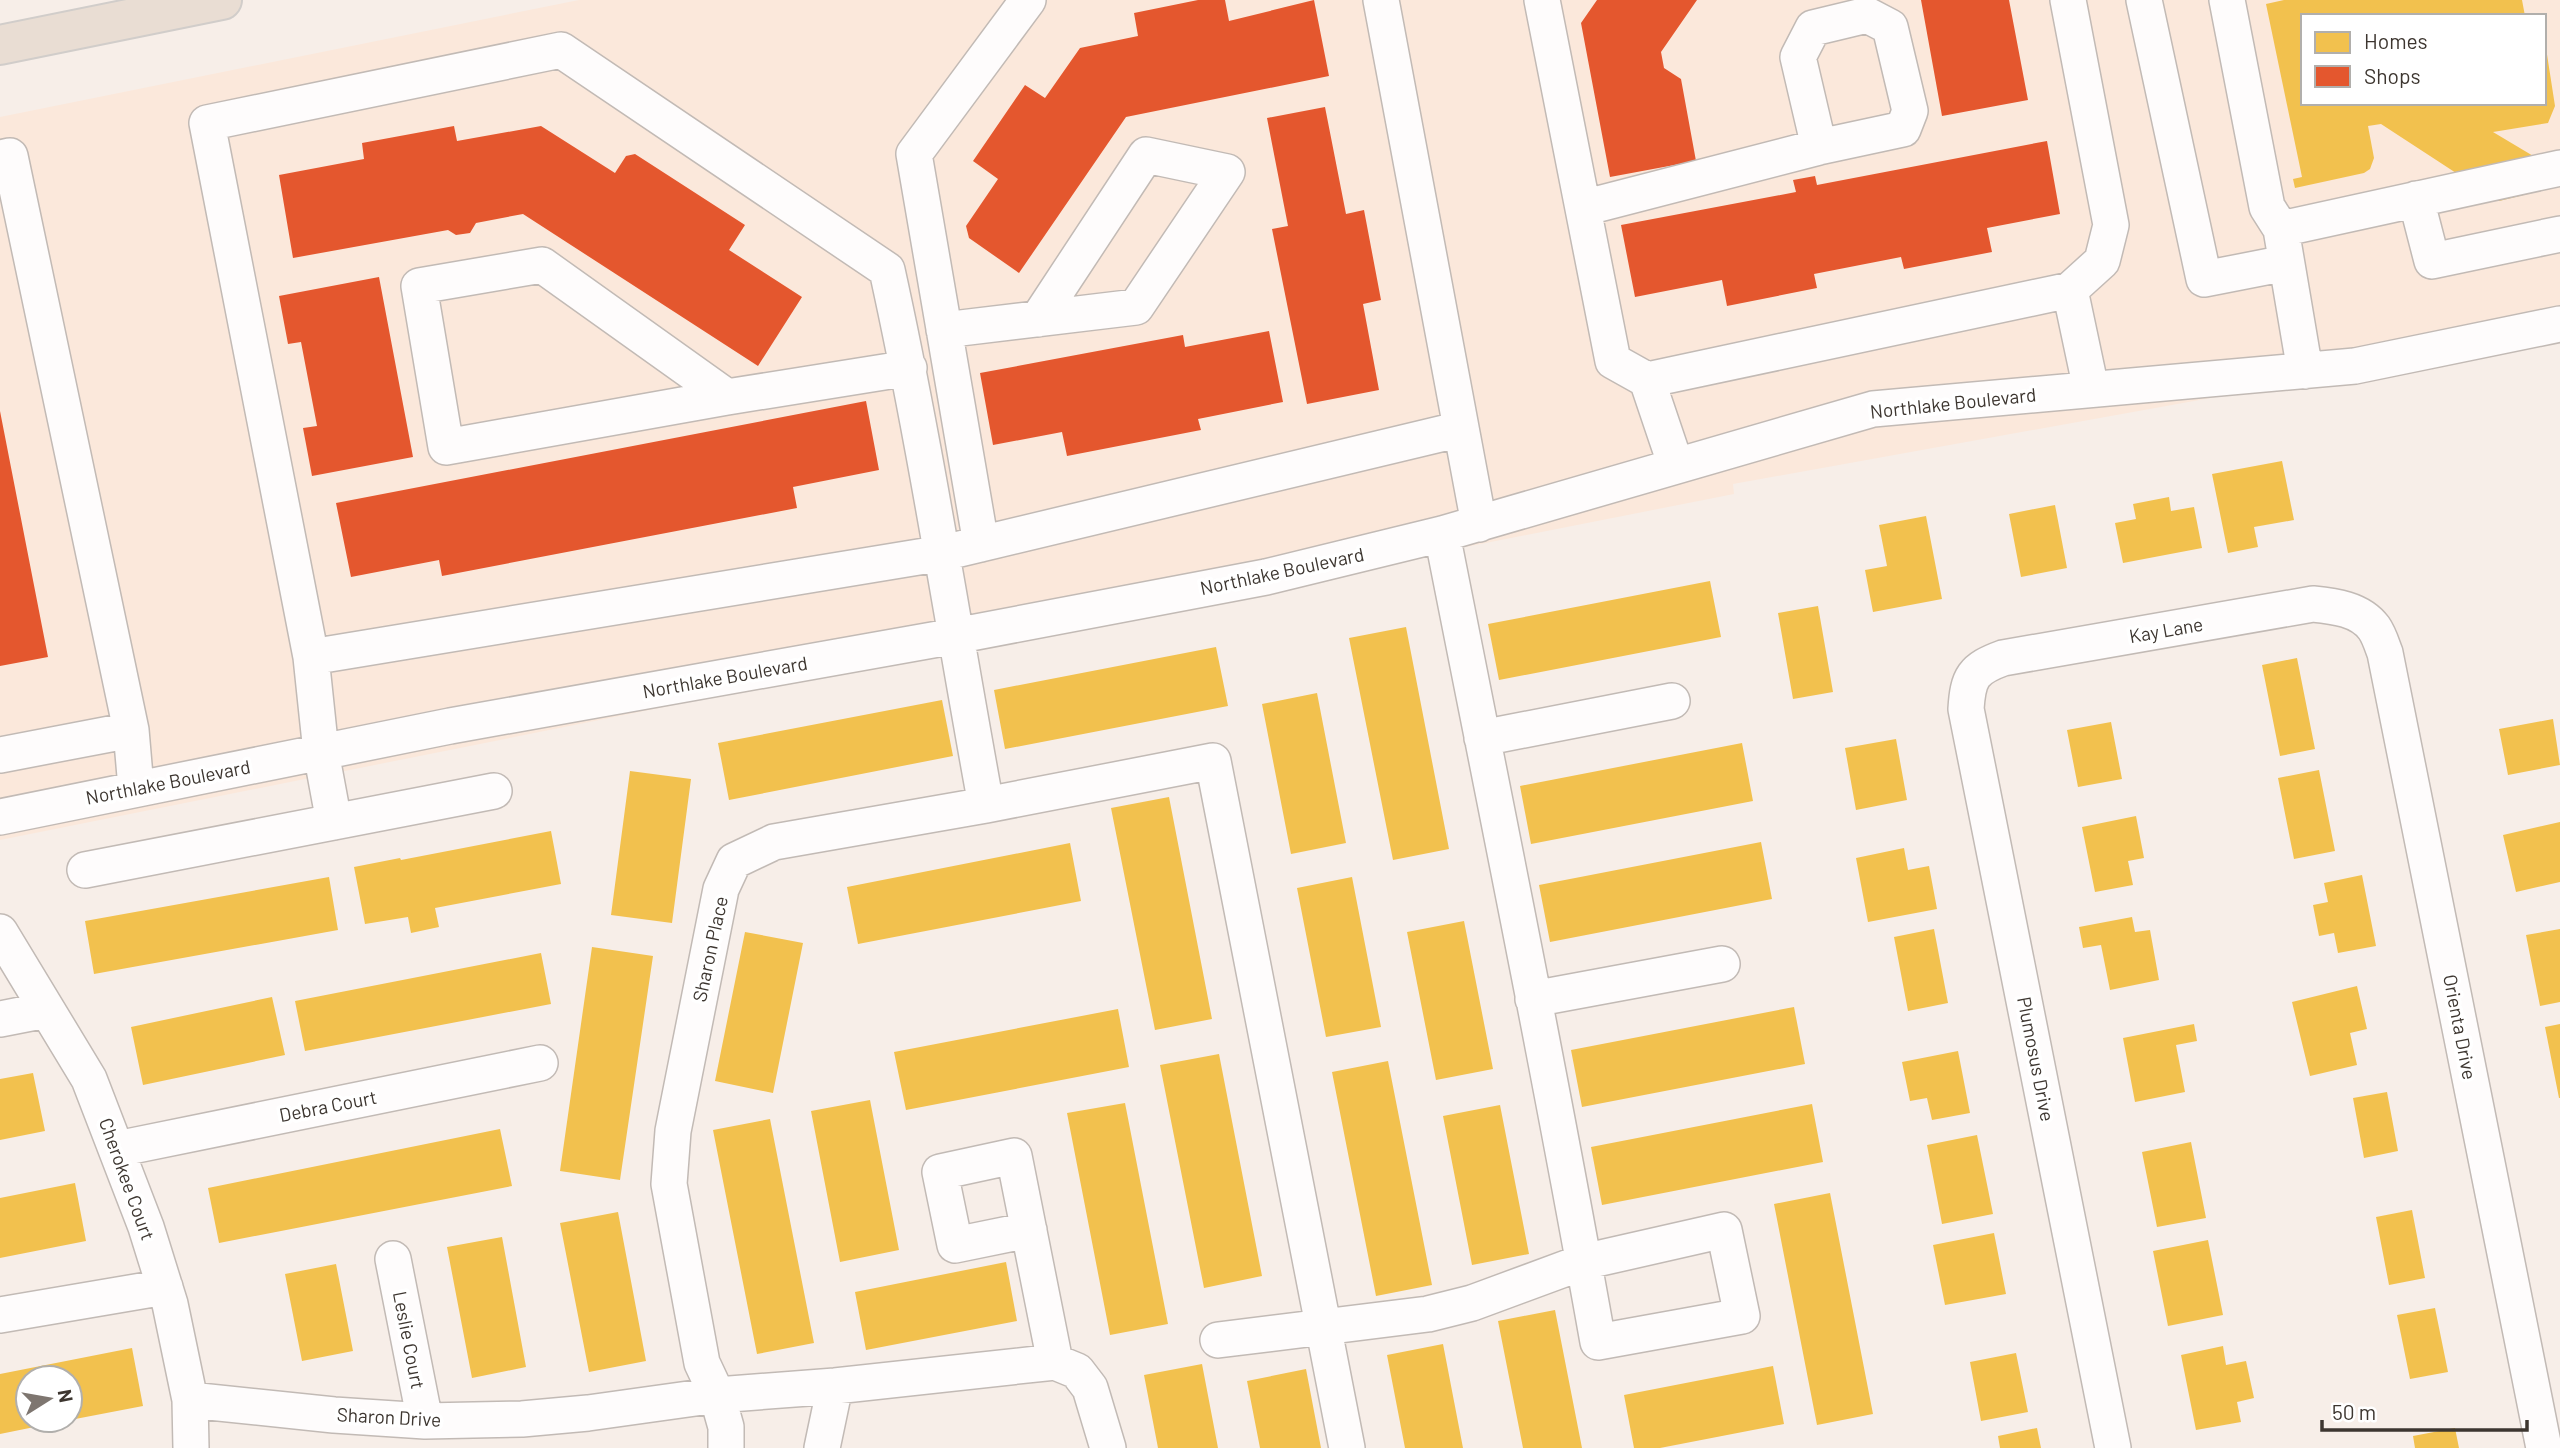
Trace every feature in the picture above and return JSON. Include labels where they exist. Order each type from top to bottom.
[{"type":"highway","points":[[0,45],[222,0]]},
{"type":"street","points":[[981,544],[914,154],[1028,0]]},
{"type":"street","points":[[1381,0],[1479,524]]},
{"type":"street","points":[[1542,0],[1613,361],[1647,380],[2070,290],[2102,261],[2111,225],[2068,0]]},
{"type":"street","points":[[2144,0],[2204,279],[2286,263]]},
{"type":"street","points":[[2227,0],[2267,207],[2281,229],[2305,371]]},
{"type":"street","points":[[334,822],[321,752],[311,657],[207,123],[561,50],[887,270],[909,368],[986,805]]},
{"type":"street","points":[[1583,208],[1819,147]]},
{"type":"street","points":[[944,330],[1038,319],[1136,307],[1227,172],[1146,155],[1038,319]]},
{"type":"street","points":[[0,158],[10,156],[131,730],[136,788]]},
{"type":"street","points":[[2281,229],[2560,168]]},
{"type":"street","points":[[2416,199],[2432,261],[2560,234]]},
{"type":"street","points":[[727,397],[542,265],[419,286],[446,447],[909,368]]},
{"type":"street","points":[[2070,290],[2091,389]]},
{"type":"street","name":"Northlake Boulevard","points":[[0,817],[450,726],[956,636],[1266,577],[1479,524],[1873,409],[2356,366],[2560,324]]},
{"type":"street","points":[[1647,380],[1676,466]]},
{"type":"street","points":[[311,657],[943,553],[1461,429]]},
{"type":"street","points":[[1218,1340],[1428,1314],[1472,1303],[1583,1262],[1724,1230],[1742,1316],[1598,1342],[1583,1262],[1533,999],[1442,534]]},
{"type":"street","name":"Kay Lane","points":[[1976,671],[2003,658],[2313,604],[2335,606],[2357,614]]},
{"type":"street","name":"Orienta Drive","points":[[2357,614],[2373,627],[2385,653],[2544,1448]]},
{"type":"street","name":"Plumosus Drive","points":[[1976,671],[1968,687],[1966,709],[2113,1448]]},
{"type":"street","points":[[1482,738],[1672,701]]},
{"type":"street","points":[[0,755],[131,730]]},
{"type":"street","name":"Sharon Place","points":[[726,1448],[726,1427],[717,1395],[702,1363],[669,1184],[673,1130],[721,889],[734,861],[774,842],[1213,761],[1325,1327]]},
{"type":"street","points":[[85,870],[494,791]]},
{"type":"street","name":"Cherokee Court","points":[[0,932],[89,1079],[146,1227],[164,1287],[190,1400],[191,1448]]},
{"type":"street","points":[[1533,999],[1722,964]]},
{"type":"street","points":[[0,1019],[46,1010]]},
{"type":"street","name":"Debra Court","points":[[117,1149],[540,1063]]},
{"type":"street","points":[[1029,1230],[1055,1362]]},
{"type":"street","name":"Leslie Court","points":[[393,1259],[425,1421]]},
{"type":"street","points":[[0,1315],[164,1287]]},
{"type":"street","points":[[1325,1327],[1347,1448]]},
{"type":"street","points":[[717,1395],[835,1386],[1055,1362],[1077,1371],[1090,1388],[1108,1448]]},
{"type":"street","points":[[822,1448],[835,1386]]},
{"type":"street","name":"Sharon Drive","points":[[190,1400],[334,1415],[425,1421],[522,1419],[588,1413],[717,1395]]},
{"type":"shaded area","points":[[579,0],[2560,0],[2560,310],[2354,352],[1869,395],[1439,520],[1263,563],[0,802],[0,117]]},
{"type":"shaded area","points":[[2266,388],[1733,484],[1734,494],[1359,568],[1876,423]]},
{"type":"shaded area","points":[[909,658],[0,840],[0,831],[139,801]]},
{"type":"building: Homes","points":[[2284,0],[2522,0],[2525,14],[2301,14],[2301,105],[2546,105],[2546,48],[2555,106],[2548,123],[2493,132],[2560,172],[2560,186],[2499,201],[2381,124],[2368,126],[2374,158],[2370,169],[2364,173],[2295,188],[2293,179],[2302,177],[2266,4]]},
{"type":"building: Homes","points":[[2282,461],[2294,520],[2254,527],[2258,547],[2228,553],[2212,474]]},
{"type":"building: Homes","points":[[2169,497],[2171,511],[2194,507],[2202,548],[2123,563],[2115,523],[2136,519],[2133,504]]},
{"type":"building: Homes","points":[[2055,505],[2067,568],[2021,577],[2009,514]]},
{"type":"building: Homes","points":[[1926,516],[1942,599],[1873,612],[1865,570],[1887,566],[1879,525]]},
{"type":"building: Homes","points":[[1710,581],[1721,637],[1499,680],[1488,624]]},
{"type":"building: Homes","points":[[1818,606],[1833,692],[1793,699],[1778,613]]},
{"type":"building: Homes","points":[[1406,627],[1449,849],[1393,860],[1349,638]]},
{"type":"building: Homes","points":[[1216,647],[1228,706],[1005,749],[994,690]]},
{"type":"building: Homes","points":[[2297,658],[2315,749],[2280,756],[2262,665]]},
{"type":"building: Homes","points":[[1317,693],[1346,843],[1291,854],[1262,704]]},
{"type":"building: Homes","points":[[942,700],[953,756],[729,800],[718,743]]},
{"type":"building: Homes","points":[[2553,719],[2560,765],[2508,775],[2499,729]]},
{"type":"building: Homes","points":[[2111,722],[2122,779],[2078,787],[2067,730]]},
{"type":"building: Homes","points":[[1896,739],[1907,800],[1856,810],[1845,748]]},
{"type":"building: Homes","points":[[1742,743],[1753,801],[1531,844],[1520,786]]},
{"type":"building: Homes","points":[[2319,770],[2335,851],[2294,859],[2278,778]]},
{"type":"building: Homes","points":[[630,771],[691,779],[672,923],[611,915]]},
{"type":"building: Homes","points":[[1169,797],[1212,1019],[1155,1030],[1111,808]]},
{"type":"building: Homes","points":[[2136,816],[2144,858],[2128,861],[2133,885],[2095,892],[2082,827]]},
{"type":"building: Homes","points":[[2560,822],[2560,882],[2516,892],[2503,835]]},
{"type":"building: Homes","points":[[551,831],[561,884],[435,908],[439,927],[411,933],[408,917],[365,924],[354,867]]},
{"type":"building: Homes","points":[[1761,842],[1772,899],[1550,942],[1539,885]]},
{"type":"building: Homes","points":[[1070,843],[1081,901],[858,944],[847,887]]},
{"type":"building: Homes","points":[[1904,848],[1908,870],[1929,866],[1937,909],[1868,922],[1856,858]]},
{"type":"building: Homes","points":[[2362,875],[2376,946],[2338,953],[2334,933],[2319,936],[2313,905],[2328,902],[2324,883]]},
{"type":"building: Homes","points":[[329,877],[338,930],[94,974],[85,921]]},
{"type":"building: Homes","points":[[1352,877],[1381,1027],[1326,1037],[1297,888]]},
{"type":"building: Homes","points":[[2132,917],[2135,932],[2150,930],[2159,980],[2110,990],[2101,945],[2083,948],[2079,927]]},
{"type":"building: Homes","points":[[1464,921],[1493,1069],[1436,1080],[1407,932]]},
{"type":"building: Homes","points":[[1934,929],[1948,1003],[1908,1011],[1894,937]]},
{"type":"building: Homes","points":[[2560,929],[2560,1002],[2540,1006],[2526,935]]},
{"type":"building: Homes","points":[[745,932],[803,943],[773,1093],[715,1081]]},
{"type":"building: Homes","points":[[592,947],[653,956],[620,1180],[560,1171]]},
{"type":"building: Homes","points":[[541,953],[551,1004],[305,1051],[295,1001]]},
{"type":"building: Homes","points":[[2357,986],[2367,1029],[2350,1033],[2357,1065],[2310,1076],[2292,1002]]},
{"type":"building: Homes","points":[[272,997],[285,1055],[143,1085],[131,1027]]},
{"type":"building: Homes","points":[[1794,1007],[1805,1064],[1582,1107],[1571,1050]]},
{"type":"building: Homes","points":[[1118,1009],[1129,1067],[906,1110],[894,1052]]},
{"type":"building: Homes","points":[[2194,1024],[2197,1041],[2176,1045],[2185,1092],[2135,1102],[2123,1038]]},
{"type":"building: Homes","points":[[2560,1024],[2560,1098],[2559,1098],[2545,1027]]},
{"type":"building: Homes","points":[[1958,1051],[1970,1113],[1932,1120],[1927,1098],[1910,1101],[1902,1062]]},
{"type":"building: Homes","points":[[1219,1054],[1262,1276],[1204,1288],[1160,1065]]},
{"type":"building: Homes","points":[[1388,1061],[1432,1285],[1376,1296],[1332,1072]]},
{"type":"building: Homes","points":[[33,1073],[45,1131],[0,1140],[0,1079]]},
{"type":"building: Homes","points":[[2387,1092],[2398,1151],[2364,1158],[2353,1098]]},
{"type":"building: Homes","points":[[870,1100],[899,1250],[840,1262],[811,1111]]},
{"type":"building: Homes","points":[[1125,1103],[1168,1324],[1110,1335],[1067,1113]]},
{"type":"building: Homes","points":[[1812,1104],[1823,1162],[1602,1205],[1591,1147]]},
{"type":"building: Homes","points":[[1500,1105],[1529,1254],[1472,1265],[1443,1116]]},
{"type":"building: Homes","points":[[770,1119],[814,1343],[757,1354],[713,1130]]},
{"type":"building: Homes","points":[[500,1129],[512,1186],[219,1243],[208,1188]]},
{"type":"building: Homes","points":[[1977,1135],[1993,1214],[1942,1224],[1927,1145]]},
{"type":"building: Homes","points":[[2191,1142],[2206,1218],[2157,1227],[2142,1152]]},
{"type":"building: Homes","points":[[75,1183],[86,1241],[0,1258],[0,1198]]},
{"type":"building: Homes","points":[[1830,1193],[1873,1414],[1817,1425],[1774,1204]]},
{"type":"building: Homes","points":[[2412,1210],[2425,1278],[2389,1285],[2376,1217]]},
{"type":"building: Homes","points":[[618,1212],[646,1361],[589,1372],[560,1223]]},
{"type":"building: Homes","points":[[1994,1233],[2006,1294],[1945,1305],[1933,1245]]},
{"type":"building: Homes","points":[[502,1237],[526,1367],[472,1378],[447,1247]]},
{"type":"building: Homes","points":[[2208,1240],[2223,1315],[2168,1326],[2153,1251]]},
{"type":"building: Homes","points":[[1006,1262],[1017,1321],[866,1350],[855,1292]]},
{"type":"building: Homes","points":[[336,1264],[353,1351],[302,1361],[285,1274]]},
{"type":"building: Homes","points":[[2435,1308],[2448,1372],[2410,1379],[2397,1315]]},
{"type":"building: Homes","points":[[1555,1310],[1582,1448],[1523,1448],[1498,1321]]},
{"type":"building: Homes","points":[[1443,1344],[1463,1448],[1405,1448],[1387,1355]]},
{"type":"building: Homes","points":[[2223,1346],[2226,1365],[2246,1361],[2254,1398],[2237,1402],[2241,1422],[2196,1430],[2181,1355]]},
{"type":"building: Homes","points":[[132,1348],[143,1406],[84,1417],[84,1364],[51,1364]]},
{"type":"building: Homes","points":[[2016,1353],[2028,1412],[1981,1421],[1970,1362]]},
{"type":"building: Homes","points":[[1202,1364],[1218,1448],[1158,1448],[1144,1375]]},
{"type":"building: Homes","points":[[1773,1366],[1784,1424],[1660,1448],[1634,1448],[1624,1395]]},
{"type":"building: Homes","points":[[1306,1369],[1321,1448],[1260,1448],[1247,1381]]},
{"type":"building: Homes","points":[[14,1371],[14,1431],[0,1434],[0,1374]]},
{"type":"building: Homes","points":[[2037,1428],[2041,1448],[2000,1448],[1998,1436]]},
{"type":"building: Homes","points":[[2455,1428],[2459,1448],[2415,1448],[2413,1436]]},
{"type":"building: Shops","points":[[1198,0],[1225,0],[1229,21],[1314,0],[1329,76],[1126,117],[1019,273],[969,238],[966,226],[998,179],[973,161],[1025,85],[1045,98],[1080,48],[1138,36],[1134,13]]},
{"type":"building: Shops","points":[[1597,0],[1697,0],[1661,52],[1664,68],[1681,79],[1696,161],[1610,177],[1581,23]]},
{"type":"building: Shops","points":[[1921,0],[2009,0],[2028,100],[1942,116]]},
{"type":"building: Shops","points":[[1325,107],[1346,214],[1364,210],[1381,300],[1363,304],[1379,390],[1307,404],[1272,229],[1288,226],[1267,118]]},
{"type":"building: Shops","points":[[454,126],[457,141],[541,126],[615,173],[626,156],[635,154],[745,225],[729,250],[802,297],[758,366],[523,214],[476,223],[470,233],[456,235],[448,230],[293,258],[279,175],[364,159],[362,143]]},
{"type":"building: Shops","points":[[2047,141],[2060,214],[1987,228],[1992,252],[1904,269],[1901,257],[1814,274],[1817,288],[1727,306],[1722,280],[1635,297],[1621,225],[1796,192],[1793,180],[1815,176],[1817,185]]},
{"type":"building: Shops","points":[[379,277],[413,457],[312,476],[303,428],[317,426],[301,342],[288,344],[279,296]]},
{"type":"building: Shops","points":[[1269,331],[1283,402],[1198,419],[1201,430],[1067,456],[1062,432],[993,445],[980,373],[1183,335],[1185,347]]},
{"type":"building: Shops","points":[[866,401],[879,470],[793,487],[797,508],[442,576],[439,560],[351,577],[336,503]]},
{"type":"building: Shops","points":[[0,411],[48,657],[0,666]]}]
